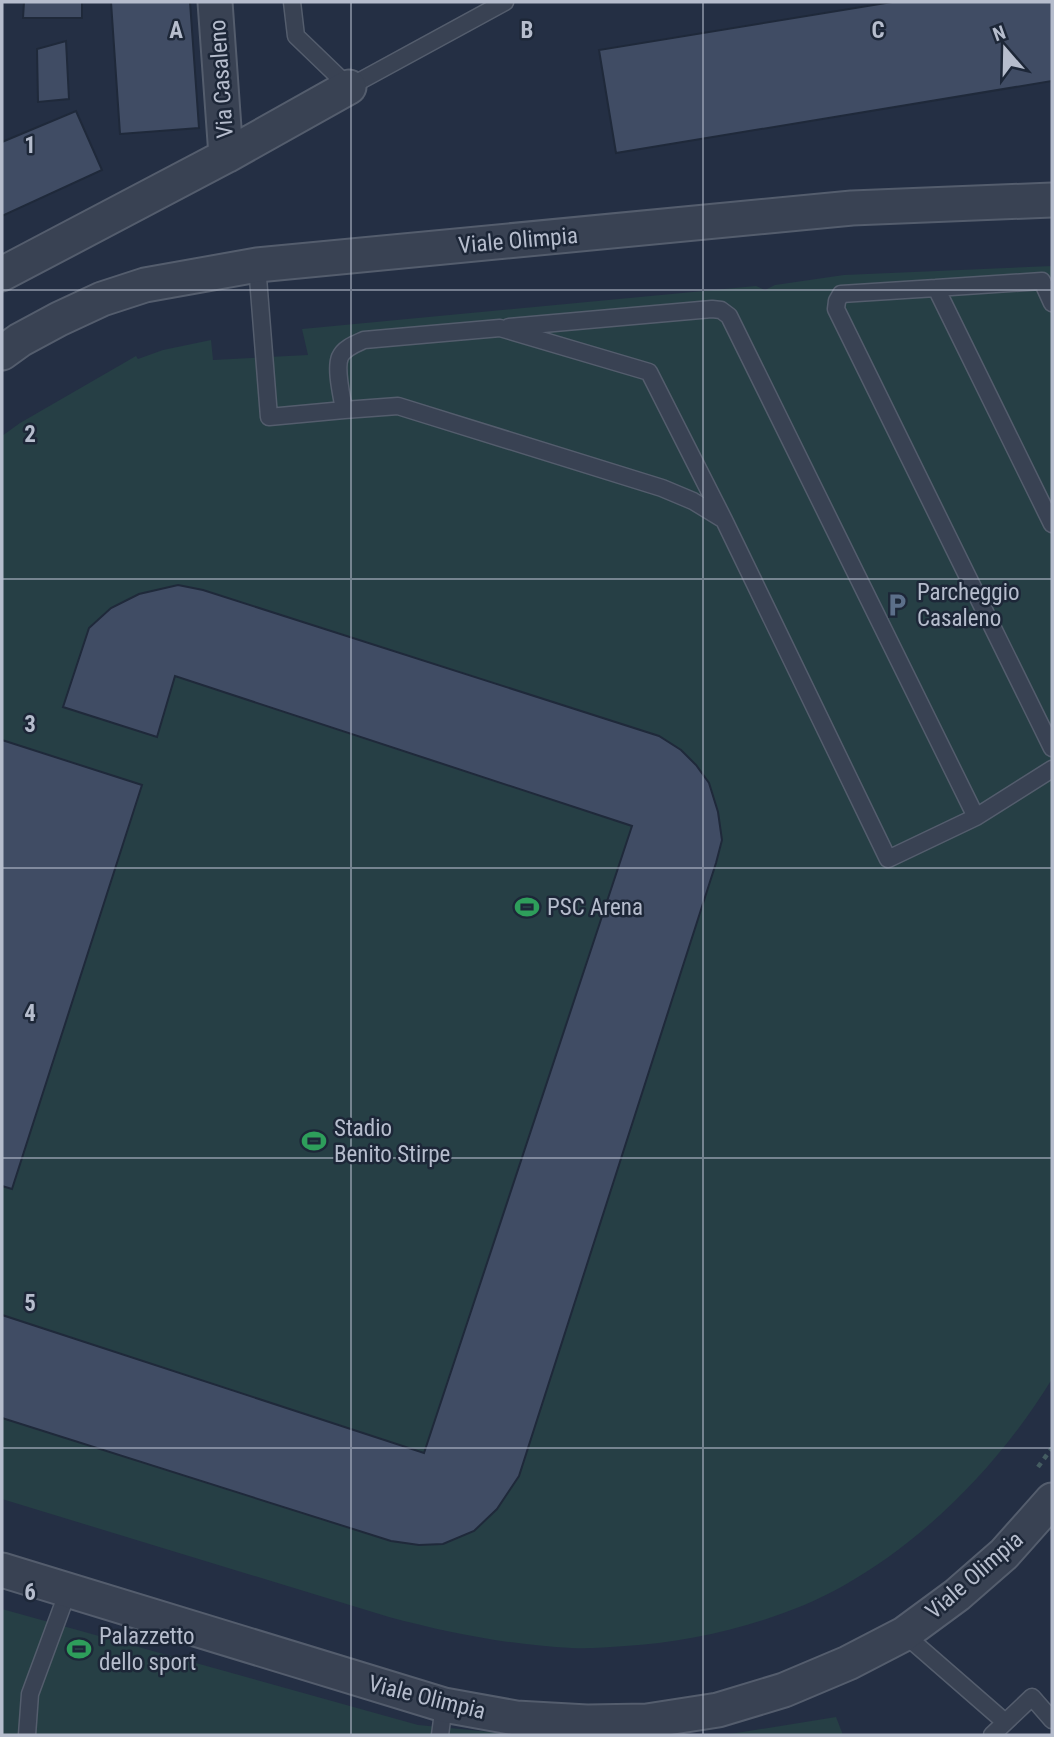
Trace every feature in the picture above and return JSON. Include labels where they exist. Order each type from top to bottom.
[{"type":"street","name":"Via Casaleno","points":[[215,2],[226,156]]},
{"type":"street","points":[[2,274],[226,156],[349,87]]},
{"type":"street","name":"Viale Olimpia","points":[[2,353],[20,340],[102,299],[145,285],[257,265],[852,208],[1052,200]]},
{"type":"street","name":"Viale Olimpia","points":[[2,1570],[442,1720],[516,1718],[587,1722],[647,1721],[718,1710],[784,1690],[848,1663],[904,1634],[957,1595],[1004,1554],[1052,1500]]},
{"type":"lane","points":[[292,2],[296,36],[349,87],[505,2]]},
{"type":"lane","points":[[257,265],[269,418],[398,406],[662,488],[693,501],[724,520]]},
{"type":"lane","points":[[1052,303],[1042,281],[841,294],[836,309],[1052,748]]},
{"type":"lane","points":[[936,288],[1052,524]]},
{"type":"lane","points":[[344,410],[338,366],[340,355],[351,345],[364,340],[721,310],[729,316],[976,817]]},
{"type":"lane","points":[[500,328],[649,372],[724,520],[888,859],[976,817],[1052,769]]},
{"type":"lane","points":[[27,1735],[30,1694],[68,1591]]},
{"type":"lane","points":[[904,1634],[1005,1722]]},
{"type":"lane","points":[[992,1735],[1032,1697],[1052,1720]]},
{"type":"path","points":[[1032,1474],[1052,1448]]},
{"type":"green space","name":"PSC Arena","points":[[1052,266],[1052,1379],[986,1468],[961,1495],[904,1545],[843,1586],[793,1610],[737,1628],[680,1640],[591,1648],[503,1641],[412,1623],[2,1499],[2,436],[136,356],[138,359],[163,350],[211,340],[213,360],[308,355],[302,329],[756,286],[765,290],[775,285],[844,275]]},
{"type":"green space","name":"Palazzetto dello sport","points":[[2,1609],[418,1725],[524,1735],[2,1735]]},
{"type":"green space","points":[[836,1717],[843,1735],[724,1735]]},
{"type":"building","points":[[24,2],[82,2],[82,18],[23,18]]},
{"type":"building","points":[[111,2],[190,2],[199,128],[120,134]]},
{"type":"building","points":[[892,2],[1052,2],[1052,81],[616,153],[599,50]]},
{"type":"building","points":[[66,41],[69,99],[38,102],[37,49]]},
{"type":"building","points":[[76,111],[102,170],[2,216],[2,142]]},
{"type":"building","points":[[178,585],[203,590],[659,736],[681,750],[696,765],[709,783],[718,812],[722,840],[716,863],[519,1476],[497,1509],[474,1531],[443,1544],[419,1545],[391,1541],[2,1418],[2,1315],[424,1453],[632,826],[175,676],[157,737],[63,707],[89,628],[111,608],[139,594]]},
{"type":"building","points":[[2,740],[142,785],[12,1189],[2,1186]]},
{"type":"place","name":"Parcheggio Casaleno","points":[[897,605]]},
{"type":"place","name":"PSC Arena","points":[[527,907]]},
{"type":"place","name":"Stadio Benito Stirpe","points":[[314,1141]]},
{"type":"place","name":"Palazzetto dello sport","points":[[79,1649]]}]
